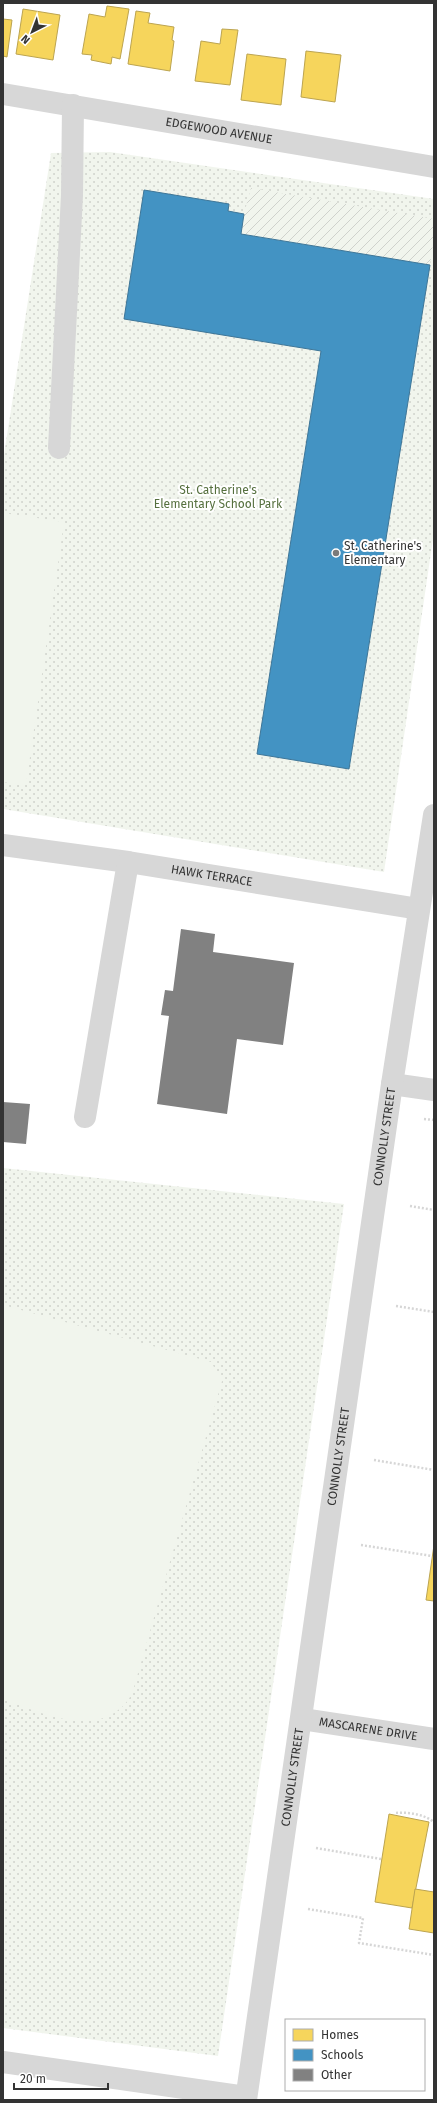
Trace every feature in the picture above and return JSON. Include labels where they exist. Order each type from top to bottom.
[{"type":"street","name":"EDGEWOOD AVENUE","points":[[3,94],[434,168]]},
{"type":"street","points":[[59,448],[72,195],[73,105]]},
{"type":"street","name":"CONNOLLY STREET","points":[[246,2098],[302,1719],[392,1084],[434,815]]},
{"type":"street","name":"HAWK TERRACE","points":[[3,845],[128,862],[420,909]]},
{"type":"street","points":[[85,1117],[128,862]]},
{"type":"street","points":[[392,1084],[434,1090]]},
{"type":"street","name":"MASCARENE DRIVE","points":[[302,1719],[434,1739]]},
{"type":"street","points":[[3,2062],[246,2098]]},
{"type":"path","points":[[423,1118],[434,1120]]},
{"type":"path","points":[[410,1206],[434,1210]]},
{"type":"path","points":[[396,1306],[434,1312]]},
{"type":"path","points":[[374,1460],[434,1470]]},
{"type":"path","points":[[362,1545],[432,1556]]},
{"type":"path","points":[[396,1813],[409,1812],[428,1818],[434,1822]]},
{"type":"path","points":[[316,1848],[381,1859]]},
{"type":"path","points":[[308,1910],[363,1918],[359,1942],[434,1955]]},
{"type":"green space","name":"St. Catherine's Elementary School Park","points":[[110,152],[434,199],[434,532],[384,872],[3,809],[3,461],[51,153]]},
{"type":"green space","points":[[251,188],[434,219],[434,236],[430,265],[241,234],[244,214]]},
{"type":"green space","points":[[3,513],[64,522],[26,785],[3,782]]},
{"type":"green space","points":[[3,1168],[344,1204],[218,2056],[3,2028]]},
{"type":"green space","points":[[3,1305],[211,1362],[222,1381],[132,1694],[120,1709],[106,1717],[89,1721],[54,1717],[3,1699]]},
{"type":"building: Homes","points":[[107,6],[129,9],[120,59],[112,57],[111,64],[91,60],[92,55],[82,54],[89,14],[105,17]]},
{"type":"building: Homes","points":[[23,9],[60,15],[53,60],[16,54]]},
{"type":"building: Homes","points":[[136,11],[150,13],[148,23],[174,27],[172,40],[174,41],[170,71],[128,64]]},
{"type":"building: Homes","points":[[3,19],[12,20],[7,57],[3,56]]},
{"type":"building: Homes","points":[[222,29],[238,30],[230,85],[195,81],[201,41],[220,44]]},
{"type":"building: Homes","points":[[306,51],[341,55],[335,102],[301,97]]},
{"type":"building: Homes","points":[[247,54],[286,59],[281,105],[241,100]]},
{"type":"building: Homes","points":[[434,1545],[434,1601],[426,1600]]},
{"type":"building: Homes","points":[[389,1814],[429,1822],[412,1908],[375,1902]]},
{"type":"building: Homes","points":[[415,1889],[434,1892],[434,1933],[409,1929]]},
{"type":"building: Schools","name":"St. Catherine's Elementary","points":[[144,190],[229,204],[228,211],[244,214],[241,234],[430,265],[349,769],[257,754],[321,351],[124,319]]},
{"type":"building: Other","points":[[181,929],[215,934],[213,952],[294,963],[283,1045],[237,1039],[227,1114],[157,1104],[169,1016],[161,1015],[165,990],[173,991]]},
{"type":"building: Other","points":[[3,1102],[30,1104],[26,1144],[3,1142]]},
{"type":"place","name":"St. Catherine's Elementary","points":[[336,553]]}]
